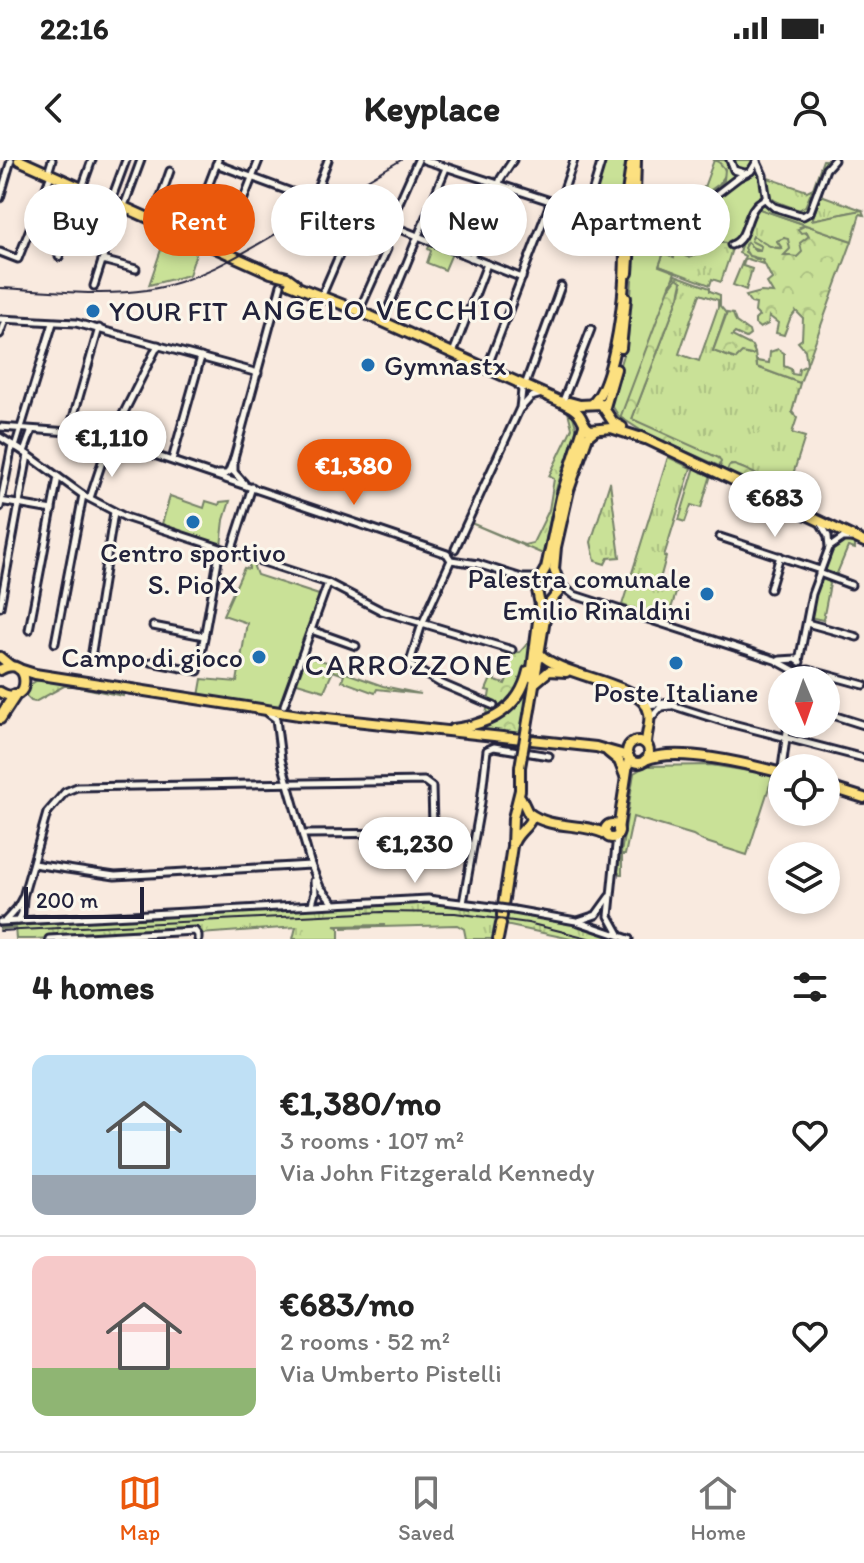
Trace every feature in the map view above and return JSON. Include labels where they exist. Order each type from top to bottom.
[{"type":"highway","points":[[0,695],[0,718]]},
{"type":"highway","points":[[0,718],[15,695]]},
{"type":"main road","points":[[19,160],[76,184]]},
{"type":"main road","points":[[633,160],[635,184]]},
{"type":"main road","points":[[629,184],[633,160]]},
{"type":"main road","points":[[234,256],[543,394],[605,407]]},
{"type":"main road","points":[[530,709],[538,592],[582,421],[590,404],[600,396],[609,371],[618,335],[624,256]]},
{"type":"main road","points":[[629,256],[624,335],[605,407],[615,424],[864,542]]},
{"type":"main road","points":[[560,400],[582,421],[599,430],[614,429],[645,439]]},
{"type":"main road","points":[[522,825],[515,813],[520,790],[520,767],[547,606],[555,597],[559,581],[554,564],[562,517],[588,436],[599,430],[610,417]]},
{"type":"main road","points":[[542,577],[559,581]]},
{"type":"main road","points":[[538,592],[546,599],[555,597]]},
{"type":"main road","points":[[442,730],[491,720],[512,705],[525,684],[537,636]]},
{"type":"main road","points":[[522,825],[545,822],[611,831],[622,803],[627,750],[640,744],[650,720],[647,705],[631,692],[582,676],[545,660],[540,654]]},
{"type":"main road","points":[[0,657],[24,676],[25,685]]},
{"type":"main road","points":[[0,670],[15,667],[53,676],[299,715],[596,747],[640,744],[676,756]]},
{"type":"main road","points":[[535,684],[543,674],[552,670],[582,676]]},
{"type":"main road","points":[[0,695],[15,695],[34,679],[53,676]]},
{"type":"main road","points":[[640,744],[648,755],[641,762]]},
{"type":"main road","points":[[596,747],[641,762]]},
{"type":"main road","points":[[596,747],[617,759],[626,780]]},
{"type":"main road","points":[[626,780],[631,768],[652,757],[731,761],[768,770]]},
{"type":"main road","points":[[498,939],[512,846],[527,812],[520,790]]},
{"type":"main road","points":[[840,790],[864,798]]},
{"type":"main road","points":[[515,813],[527,812],[545,822]]},
{"type":"street","points":[[0,198],[11,160]]},
{"type":"street","points":[[0,252],[18,259],[52,160]]},
{"type":"street","points":[[85,184],[92,160]]},
{"type":"street","points":[[117,184],[126,160]]},
{"type":"street","points":[[127,194],[141,160]]},
{"type":"street","points":[[250,184],[259,160]]},
{"type":"street","points":[[209,184],[217,162],[313,200],[328,160]]},
{"type":"street","points":[[404,191],[418,160]]},
{"type":"street","points":[[424,160],[496,184]]},
{"type":"street","points":[[499,184],[513,160]]},
{"type":"street","points":[[566,184],[574,160]]},
{"type":"street","points":[[595,184],[602,160]]},
{"type":"street","points":[[730,185],[757,161],[763,175],[765,199],[774,207],[807,215],[832,160]]},
{"type":"street","points":[[729,162],[737,172],[757,177],[763,186]]},
{"type":"street","points":[[728,184],[729,162]]},
{"type":"street","points":[[383,322],[446,167]]},
{"type":"street","points":[[165,184],[170,171]]},
{"type":"street","points":[[731,245],[741,237],[754,206],[765,199]]},
{"type":"street","points":[[487,369],[543,222]]},
{"type":"street","points":[[404,231],[418,237]]},
{"type":"street","points":[[94,286],[103,256]]},
{"type":"street","points":[[322,295],[339,256]]},
{"type":"street","points":[[359,311],[384,256]]},
{"type":"street","points":[[466,256],[522,278]]},
{"type":"street","points":[[102,260],[136,269]]},
{"type":"street","points":[[453,353],[487,264]]},
{"type":"street","points":[[231,475],[277,299],[287,282]]},
{"type":"street","points":[[525,386],[561,286]]},
{"type":"street","points":[[0,334],[2,319],[76,323],[258,373]]},
{"type":"street","points":[[52,510],[0,503],[13,446],[53,323]]},
{"type":"street","points":[[69,432],[99,328]]},
{"type":"street","points":[[560,400],[591,329]]},
{"type":"street","points":[[110,440],[158,345]]},
{"type":"street","points":[[172,460],[201,357]]},
{"type":"street","points":[[494,706],[440,683],[409,665],[422,624],[453,557],[450,549],[455,549],[520,408],[522,390],[515,381]]},
{"type":"street","points":[[520,408],[531,397],[543,394]]},
{"type":"street","points":[[0,427],[69,432],[110,440],[213,474],[231,475],[252,487],[453,557],[522,578],[542,577]]},
{"type":"street","points":[[0,607],[32,430]]},
{"type":"street","points":[[0,437],[83,495],[114,512],[328,583],[382,611],[512,650]]},
{"type":"street","points":[[90,498],[106,450]]},
{"type":"street","points":[[29,630],[58,477]]},
{"type":"street","points":[[231,552],[252,487]]},
{"type":"street","points":[[55,643],[83,495]]},
{"type":"street","points":[[91,658],[114,512]]},
{"type":"street","points":[[820,522],[831,546]]},
{"type":"street","points":[[796,665],[803,648],[820,571],[831,546],[831,528]]},
{"type":"street","points":[[720,537],[780,556],[851,585]]},
{"type":"street","points":[[831,546],[851,538]]},
{"type":"street","points":[[151,662],[198,671],[220,549]]},
{"type":"street","points":[[770,589],[780,556]]},
{"type":"street","points":[[522,578],[538,592]]},
{"type":"street","points":[[559,581],[574,595]]},
{"type":"street","points":[[284,705],[328,583]]},
{"type":"street","points":[[555,597],[574,595],[775,660],[864,685]]},
{"type":"street","points":[[807,623],[857,637]]},
{"type":"street","points":[[153,626],[204,636]]},
{"type":"street","points":[[311,630],[356,646]]},
{"type":"street","points":[[647,705],[665,703],[768,732]]},
{"type":"street","points":[[650,720],[661,707],[673,706]]},
{"type":"street","points":[[245,707],[272,714],[278,727],[281,759],[314,876],[312,904]]},
{"type":"street","points":[[278,727],[284,719],[299,715]]},
{"type":"street","points":[[840,717],[864,725]]},
{"type":"street","points":[[790,738],[864,757]]},
{"type":"street","points":[[463,903],[488,747],[549,756]]},
{"type":"street","points":[[18,921],[47,813],[65,792],[77,787],[424,781],[432,787],[433,826],[427,833],[303,834]]},
{"type":"street","points":[[611,831],[614,847],[609,916],[619,935]]},
{"type":"street","points":[[33,864],[115,876],[311,865]]},
{"type":"street","points":[[314,876],[334,903]]},
{"type":"street","points":[[576,921],[599,913],[609,896]]},
{"type":"street","points":[[2,922],[428,899],[463,903],[500,913],[514,910],[576,921],[629,939]]},
{"type":"street","points":[[20,909],[36,920]]},
{"type":"street","points":[[2,922],[20,909]]},
{"type":"street","points":[[599,913],[600,928]]},
{"type":"street","points":[[600,928],[609,916]]},
{"type":"street","points":[[49,939],[195,931],[198,939]]},
{"type":"green space","points":[[604,160],[638,160],[637,184],[598,184]]},
{"type":"green space","points":[[714,160],[723,164],[726,174],[719,184],[705,184]]},
{"type":"green space","points":[[717,160],[761,160],[772,199],[799,210],[807,205],[823,160],[833,160],[812,220],[862,210],[864,215],[860,214],[852,241],[757,208],[740,248],[730,245],[730,184],[720,184],[724,180],[725,169]]},
{"type":"green space","points":[[765,177],[807,191],[813,188],[805,207],[799,210],[772,200]]},
{"type":"green space","points":[[821,195],[862,210],[812,220]]},
{"type":"green space","points":[[757,208],[806,225],[800,227],[809,236],[801,256],[792,258],[783,255],[788,246],[784,238],[777,241],[782,249],[754,242],[761,246],[760,250],[745,245],[745,252],[762,259],[763,264],[745,258],[743,266],[752,269],[746,290],[733,285],[745,256],[739,253],[740,248]]},
{"type":"green space","points":[[806,225],[852,241],[807,364],[805,350],[798,342],[802,339],[803,318],[796,311],[784,335],[776,333],[778,323],[769,316],[768,324],[760,328],[755,324],[759,316],[755,312],[756,304],[746,296],[773,293],[767,283],[772,279],[762,259],[749,256],[744,248],[747,242],[755,250],[760,250],[761,246],[751,241],[753,236],[778,248],[782,248],[777,241],[784,238],[788,239],[790,249],[784,255],[797,257],[802,252],[800,243],[809,236],[798,229]]},
{"type":"green space","points":[[159,256],[195,256],[189,275],[149,285]]},
{"type":"green space","points":[[429,256],[451,256],[445,270],[427,263]]},
{"type":"green space","points":[[634,256],[663,256],[659,266],[675,272],[620,418],[609,401],[628,338]]},
{"type":"green space","points":[[663,256],[730,256],[721,282],[712,279],[710,285],[659,266]]},
{"type":"green space","points":[[675,275],[720,295],[720,306],[726,313],[713,351],[735,359],[742,352],[749,355],[755,353],[757,367],[800,383],[792,412],[797,418],[792,433],[805,437],[787,493],[742,468],[731,465],[727,471],[632,419],[682,285],[671,285]],"holes":[[[700,294],[718,300],[699,361],[679,354]]]},
{"type":"green space","points":[[677,278],[682,282],[679,296],[632,419],[719,458],[719,466],[645,433],[617,415],[661,299]]},
{"type":"green space","points":[[727,313],[733,314],[736,322],[749,331],[750,335],[746,338],[735,333],[732,336],[752,346],[755,353],[752,355],[742,353],[736,359],[713,351]]},
{"type":"green space","points":[[778,349],[784,353],[784,366],[791,369],[792,374],[798,375],[799,369],[806,365],[800,383],[757,367],[757,361],[769,363],[770,352]]},
{"type":"green space","points":[[568,412],[573,416],[577,431],[557,486],[543,554],[471,523],[524,545],[533,543],[549,510],[554,479],[549,476],[572,428]]},
{"type":"green space","points":[[668,457],[691,468],[664,556],[659,583],[677,590],[665,619],[622,605]]},
{"type":"green space","points":[[734,465],[787,493],[788,501],[727,471],[729,466]]},
{"type":"green space","points":[[695,467],[711,475],[701,508],[691,505],[685,522],[679,520]]},
{"type":"green space","points":[[610,482],[620,557],[608,558],[605,564],[595,561],[591,542]]},
{"type":"green space","name":"Centro sportivo S. Pio X","points":[[170,496],[204,508],[206,501],[219,505],[220,502],[230,501],[221,546],[162,524]]},
{"type":"green space","points":[[841,540],[855,544],[855,549],[848,547],[836,576],[824,571],[834,545]]},
{"type":"green space","points":[[249,560],[255,562],[257,575],[322,596],[299,655],[286,708],[199,696],[202,679],[237,682],[247,623],[223,615],[244,568],[249,569]]},
{"type":"green space","points":[[821,575],[827,577],[830,584],[823,620],[809,617]]},
{"type":"green space","points":[[529,642],[532,643],[529,658],[519,689],[507,704],[485,721],[490,691],[486,690],[492,676],[495,681],[505,684],[509,674],[501,666],[506,653],[520,652]]},
{"type":"green space","points":[[303,656],[339,665],[338,670],[383,686],[421,694],[377,689],[375,693],[342,681],[344,675],[333,671],[324,691],[294,682]]},
{"type":"green space","points":[[48,679],[124,690],[123,696],[64,686],[35,702],[26,696],[28,686]]},
{"type":"green space","points":[[529,681],[520,736],[457,730],[478,726],[520,699]]},
{"type":"green space","points":[[711,765],[768,774],[768,790],[747,855],[633,817],[620,874],[618,872],[634,773],[646,766]]},
{"type":"green space","points":[[427,903],[499,912],[496,939],[466,939],[464,929],[457,925],[334,926],[339,927],[339,939],[293,939],[296,927],[200,934],[195,930],[34,939],[16,939],[15,928],[0,929],[72,920]]},
{"type":"green space","points":[[506,912],[574,924],[619,939],[571,939],[505,925]]},
{"type":"railway","points":[[0,288],[111,293],[167,286],[204,273],[239,255],[401,160]]},
{"type":"railway","points":[[0,931],[382,912],[455,913],[528,923],[592,939]]},
{"type":"place","name":"YOUR FIT","points":[[93,311]]},
{"type":"place","name":"Gymnastx","points":[[368,365]]},
{"type":"place","name":"Centro sportivo S. Pio X","points":[[193,522]]},
{"type":"place","name":"Palestra comunale Emilio Rinaldini","points":[[707,594]]},
{"type":"place","name":"Campo di gioco","points":[[259,657]]},
{"type":"place","name":"Poste Italiane","points":[[676,663]]},
{"type":"district","name":"ANGELO VECCHIO","points":[[379,310]]},
{"type":"district","name":"CARROZZONE","points":[[409,665]]}]
